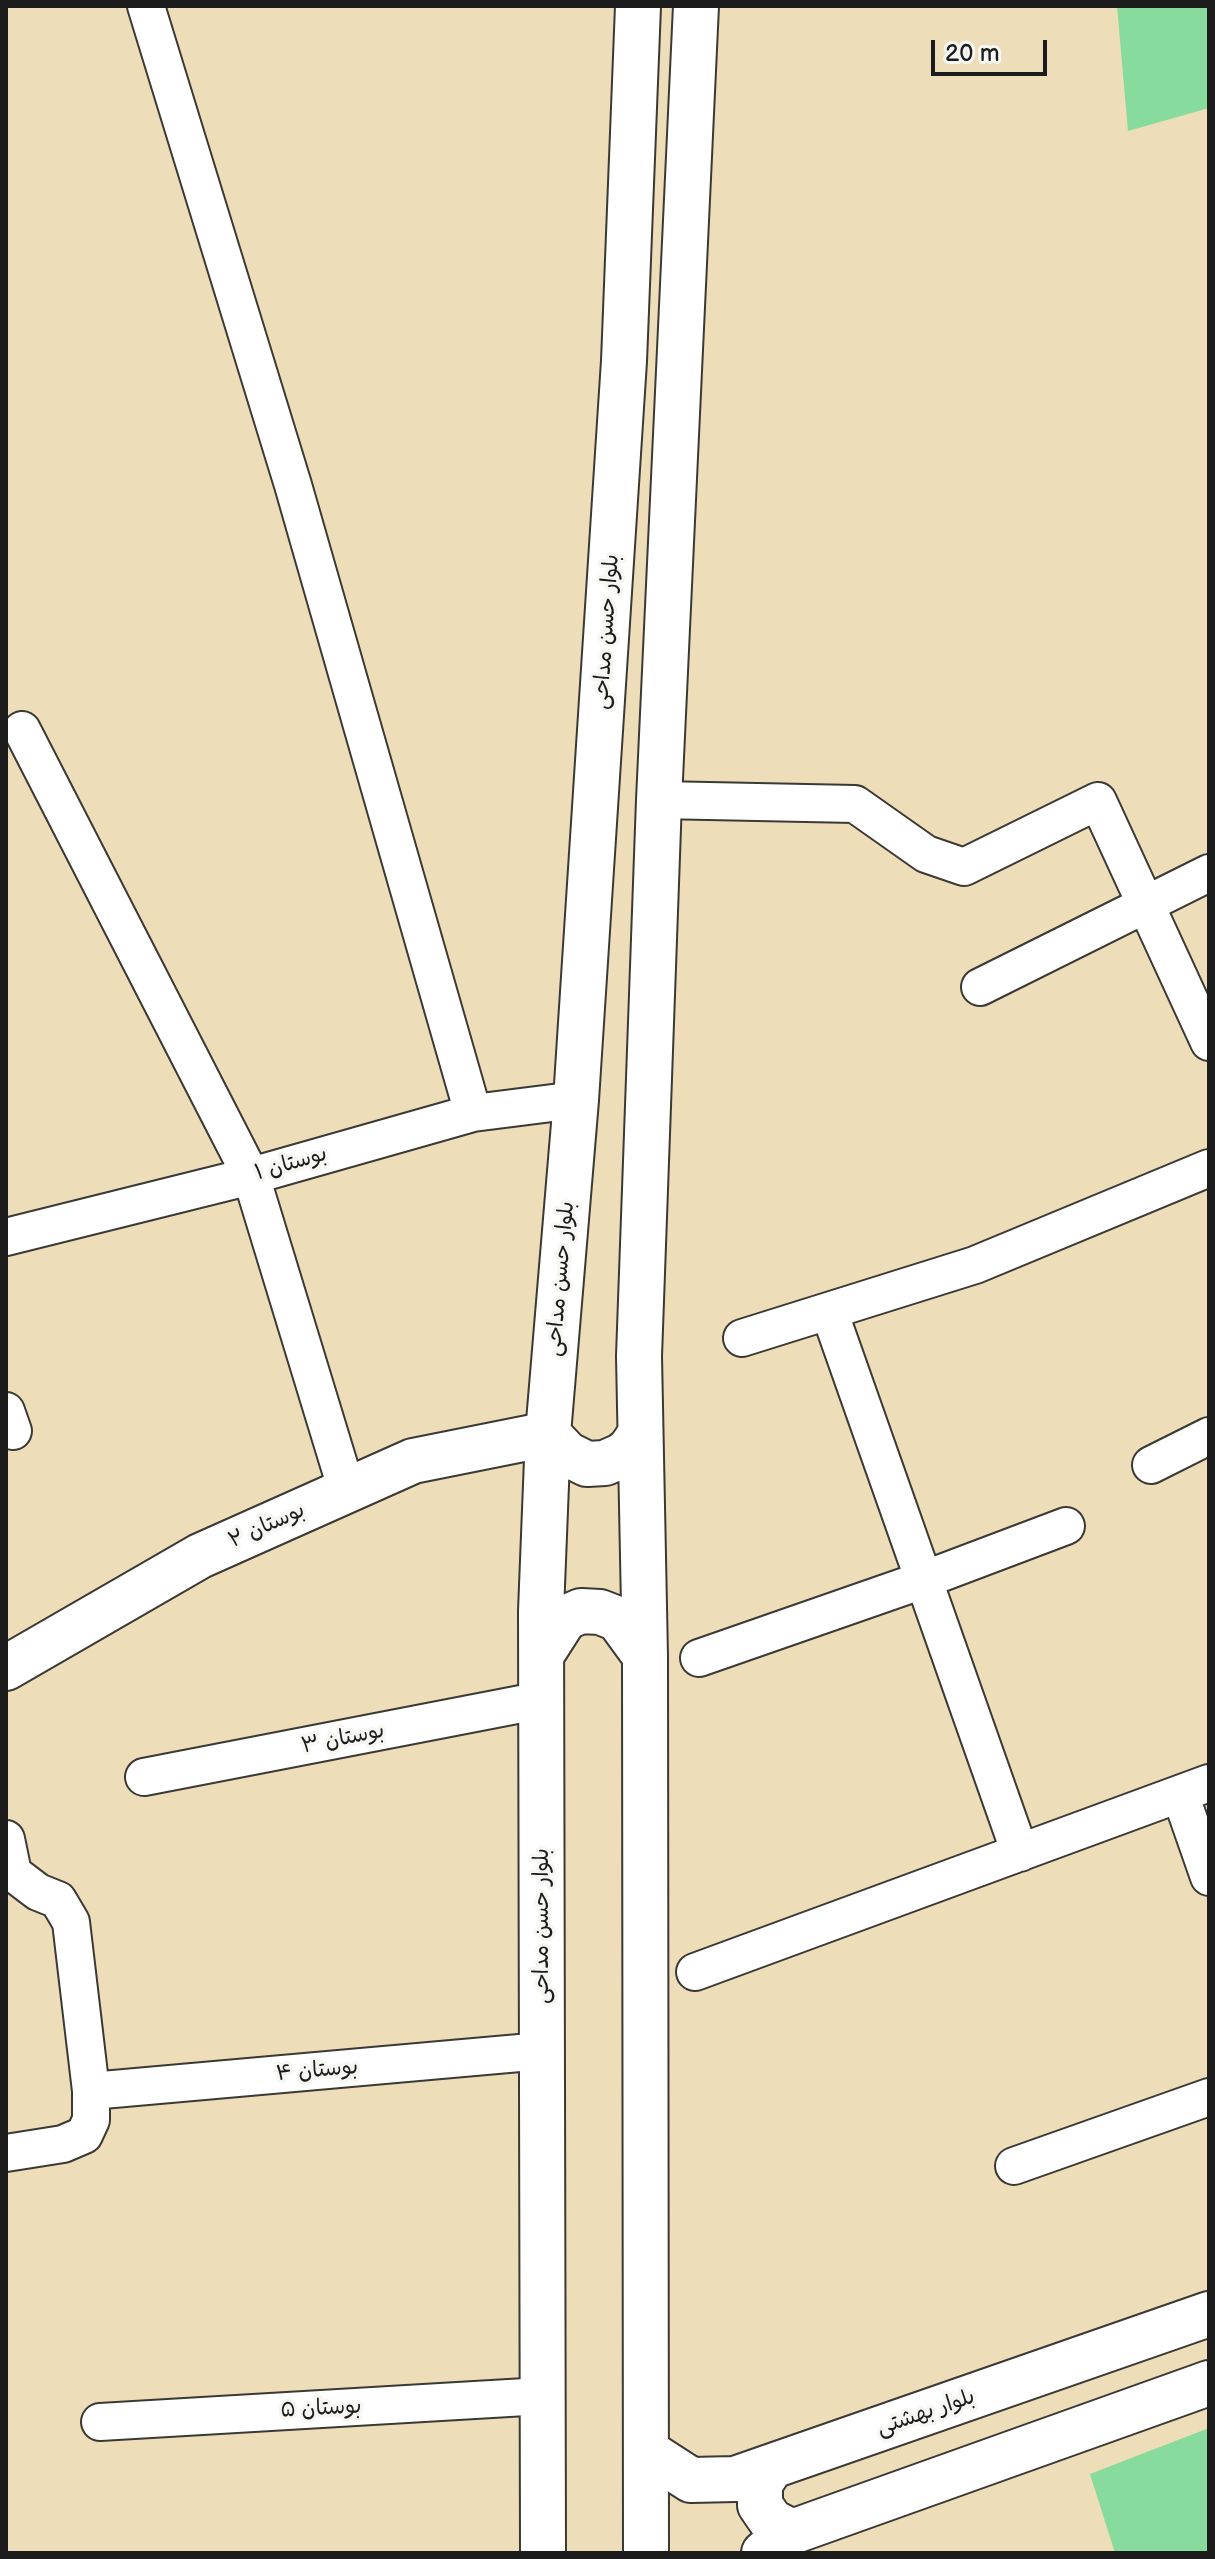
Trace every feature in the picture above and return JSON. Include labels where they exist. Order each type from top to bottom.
[{"type":"main road","name":"بلوار حسن مداحی","points":[[543,2553],[542,1654],[548,1434],[576,1100],[624,361],[638,6]]},
{"type":"main road","points":[[646,2553],[645,1656],[639,1356],[659,800],[696,6]]},
{"type":"main road","points":[[548,1434],[567,1454],[587,1464],[605,1463],[621,1456],[640,1434]]},
{"type":"main road","name":"بوستان ۲","points":[[6,1668],[200,1556],[413,1461],[548,1434]]},
{"type":"main road","points":[[542,1654],[565,1618],[581,1611],[600,1612],[618,1619],[645,1656]]},
{"type":"main road","name":"بلوار بهشتی","points":[[646,2451],[691,2480],[735,2479],[1209,2314]]},
{"type":"main road","points":[[771,2467],[760,2484],[760,2505],[771,2521],[778,2542],[1209,2383]]},
{"type":"street","points":[[146,6],[293,485],[473,1113]]},
{"type":"street","points":[[22,730],[251,1176],[347,1491]]},
{"type":"street","points":[[659,800],[855,804],[926,854],[964,867],[1098,801],[1209,1042]]},
{"type":"street","points":[[980,987],[1209,873]]},
{"type":"street","name":"بوستان ۱","points":[[6,1237],[251,1176],[473,1113],[576,1100]]},
{"type":"street","points":[[742,1338],[975,1265],[1209,1168]]},
{"type":"street","points":[[829,1311],[1020,1853]]},
{"type":"street","points":[[1151,1465],[1209,1436]]},
{"type":"street","points":[[699,1658],[923,1580],[1066,1526]]},
{"type":"street","name":"بوستان ۳","points":[[144,1777],[542,1700]]},
{"type":"street","points":[[695,1972],[1194,1789],[1209,1877]]},
{"type":"street","points":[[6,1839],[13,1873],[38,1892],[58,1900],[71,1922],[91,2091],[91,2120],[84,2135],[63,2144],[6,2153]]},
{"type":"street","name":"بوستان ۴","points":[[91,2091],[542,2051]]},
{"type":"street","points":[[1014,2166],[1209,2097]]},
{"type":"street","name":"بوستان ۵","points":[[100,2422],[543,2396]]},
{"type":"green space","points":[[1117,6],[1209,6],[1209,108],[1128,131]]},
{"type":"green space","points":[[1209,2428],[1209,2553],[1115,2553],[1090,2474]]}]
